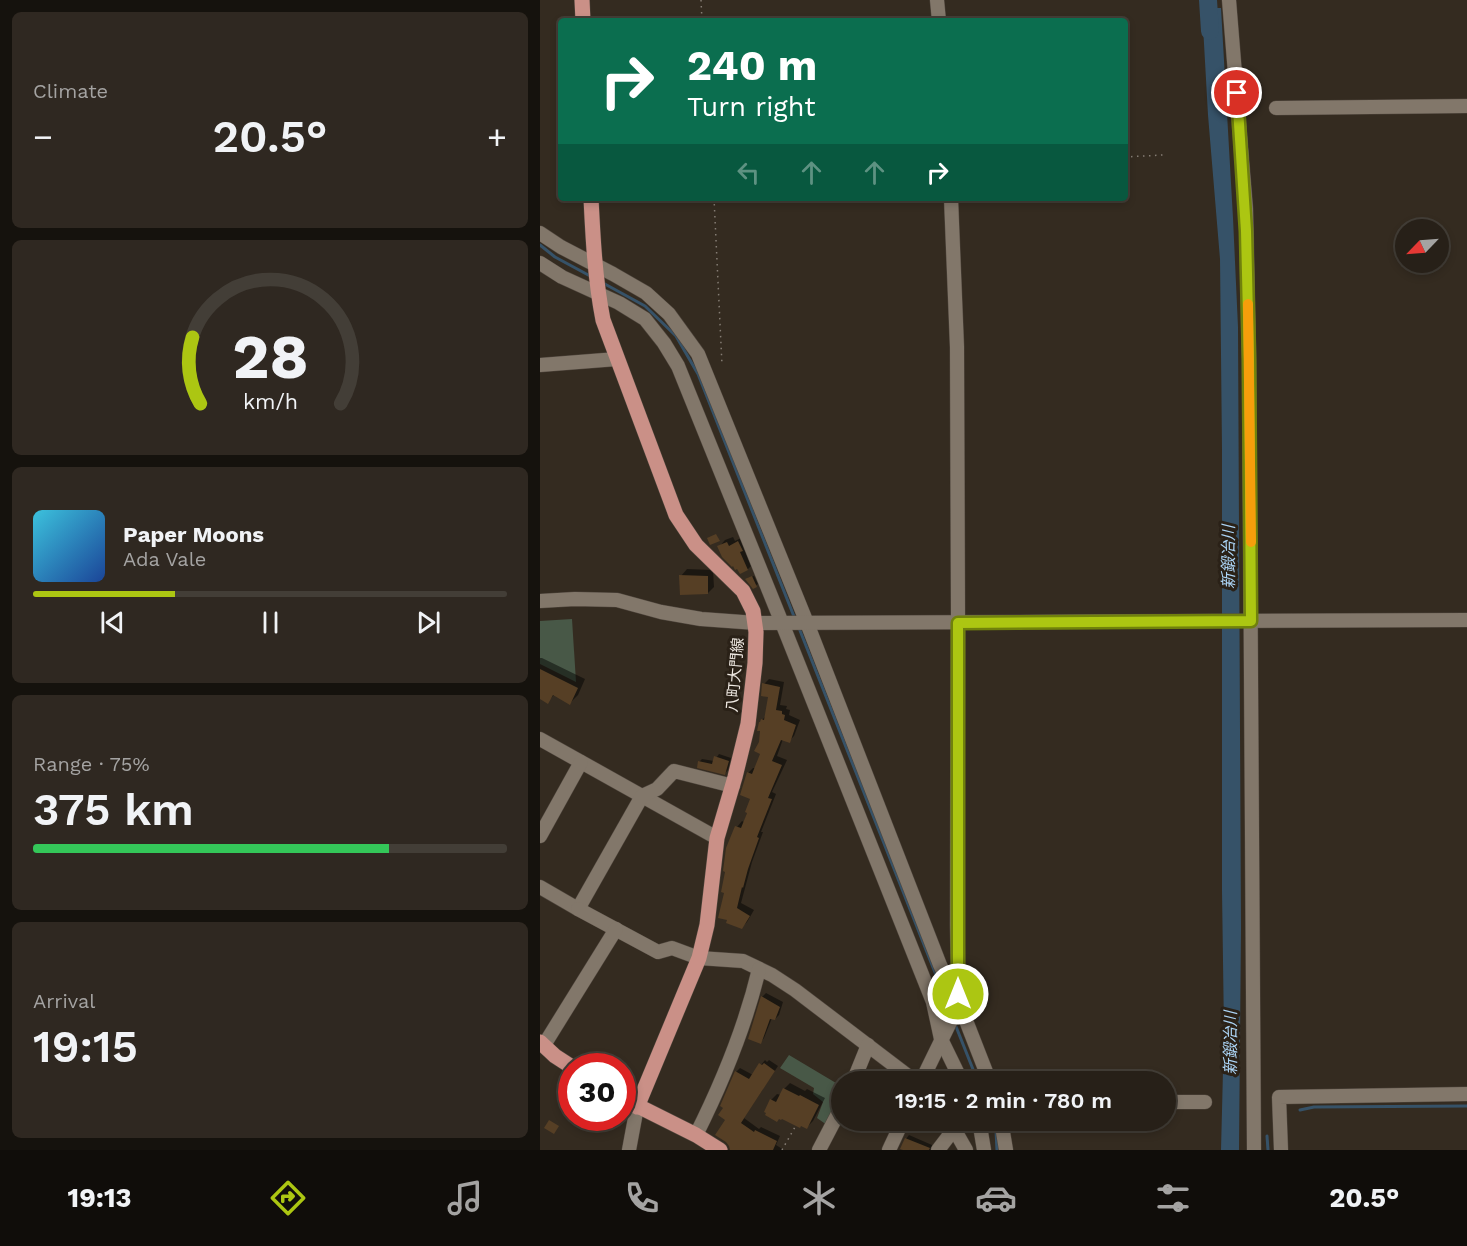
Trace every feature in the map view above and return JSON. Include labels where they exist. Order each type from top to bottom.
[{"type":"main road","points":[[582,0],[583,18]]},
{"type":"main road","name":"八町大門線","points":[[591,201],[595,264],[603,320],[676,515],[696,545],[743,591],[756,623],[755,663],[748,724],[717,838],[707,925],[699,958],[636,1107]]},
{"type":"main road","points":[[542,1043],[558,1058]]},
{"type":"main road","points":[[636,1107],[696,1135],[720,1150]]},
{"type":"street","points":[[937,0],[939,18]]},
{"type":"street","points":[[1229,0],[1246,209],[1249,371],[1247,621],[1254,1150]]},
{"type":"street","points":[[1276,108],[1467,106]]},
{"type":"street","points":[[926,1071],[959,1004],[957,347],[951,201]]},
{"type":"street","points":[[540,233],[561,248],[646,293],[669,314],[698,354],[807,623],[940,965],[959,1004],[986,1071]]},
{"type":"street","points":[[540,263],[619,303],[645,319],[678,366],[933,1002],[941,1039],[957,1071]]},
{"type":"street","points":[[540,365],[617,359]]},
{"type":"street","points":[[540,602],[575,599],[617,600],[661,612],[701,619],[756,623],[1467,620]]},
{"type":"street","points":[[540,739],[717,838]]},
{"type":"street","points":[[540,836],[581,762]]},
{"type":"street","points":[[579,909],[642,796],[657,789],[674,771],[733,786]]},
{"type":"street","points":[[540,887],[658,952],[672,948],[699,958],[743,961],[759,969],[795,990],[902,1071]]},
{"type":"street","points":[[542,1043],[616,929]]},
{"type":"street","points":[[696,1135],[737,1044],[759,969]]},
{"type":"street","points":[[857,1071],[868,1045]]},
{"type":"street","points":[[1281,1150],[1279,1097],[1467,1094]]},
{"type":"street","points":[[1176,1102],[1205,1102]]},
{"type":"street","points":[[819,1150],[831,1127]]},
{"type":"street","points":[[628,1150],[632,1131]]},
{"type":"street","points":[[889,1150],[898,1131]]},
{"type":"street","points":[[938,1150],[951,1131]]},
{"type":"street","points":[[955,1131],[966,1150]]},
{"type":"street","points":[[981,1131],[984,1150]]},
{"type":"street","points":[[1003,1131],[1006,1150]]},
{"type":"path","points":[[701,0],[702,18]]},
{"type":"path","points":[[1128,158],[1163,155]]},
{"type":"path","points":[[714,201],[722,365]]},
{"type":"path","points":[[782,1150],[795,1127]]},
{"type":"green space","points":[[572,619],[576,682],[540,664],[540,621]]},
{"type":"green space","points":[[789,1055],[831,1080],[831,1116],[827,1125],[817,1118],[823,1102],[813,1094],[814,1088],[780,1068]]},
{"type":"water","points":[[1202,8],[1221,8],[1238,327],[1241,928],[1239,1150],[1221,1150],[1224,1031],[1220,259]]},
{"type":"building","points":[[716,534],[720,541],[710,545],[707,538]]},
{"type":"building","points":[[738,541],[748,570],[740,574],[722,557],[717,546],[727,542],[729,546]]},
{"type":"building","points":[[679,575],[708,576],[708,594],[680,595]]},
{"type":"building","points":[[752,576],[757,587],[753,589],[745,579]]},
{"type":"building","points":[[540,669],[578,688],[570,705],[553,695],[548,704],[540,699]]},
{"type":"building","points":[[762,683],[780,687],[776,710],[782,711],[785,715],[784,720],[796,725],[790,743],[781,740],[772,761],[782,765],[768,798],[772,799],[757,837],[759,838],[742,887],[737,908],[750,916],[742,929],[726,923],[727,920],[718,918],[724,893],[721,892],[726,848],[735,826],[741,828],[747,813],[745,812],[750,799],[740,795],[747,772],[752,774],[760,754],[754,751],[759,742],[760,731],[757,731],[759,722],[761,719],[764,720],[768,697],[761,696]]},
{"type":"building","points":[[714,756],[729,761],[725,775],[697,768],[698,761],[712,764]]},
{"type":"building","points":[[761,996],[780,1007],[775,1020],[770,1019],[761,1044],[748,1039]]},
{"type":"building","points":[[759,1063],[762,1065],[764,1063],[775,1071],[741,1123],[754,1132],[755,1130],[777,1141],[773,1150],[730,1150],[726,1142],[715,1135],[725,1120],[718,1115],[723,1108],[720,1106],[735,1071],[749,1079]]},
{"type":"building","points":[[783,1088],[819,1105],[807,1129],[782,1119],[777,1122],[765,1115],[764,1112],[770,1099],[776,1102]]},
{"type":"building","points":[[549,1120],[558,1125],[554,1134],[544,1128]]},
{"type":"building","points":[[905,1138],[930,1148],[929,1150],[900,1149]]},
{"type":"waterway","name":"新鍛冶川","points":[[1208,0],[1210,31]]},
{"type":"waterway","points":[[540,245],[555,257],[592,277]]},
{"type":"waterway","points":[[603,283],[645,306],[676,336],[698,374],[795,619]]},
{"type":"waterway","points":[[799,628],[951,1013]]},
{"type":"waterway","points":[[955,1024],[974,1071]]},
{"type":"waterway","points":[[1300,1110],[1314,1107],[1467,1106]]},
{"type":"waterway","points":[[996,1131],[997,1150]]},
{"type":"waterway","points":[[1267,1136],[1268,1150]]},
{"type":"slow traffic","points":[[1248,304],[1251,542]]},
{"type":"route","points":[[958,994],[958,623],[1251,621],[1246,209],[1237,93]]}]
